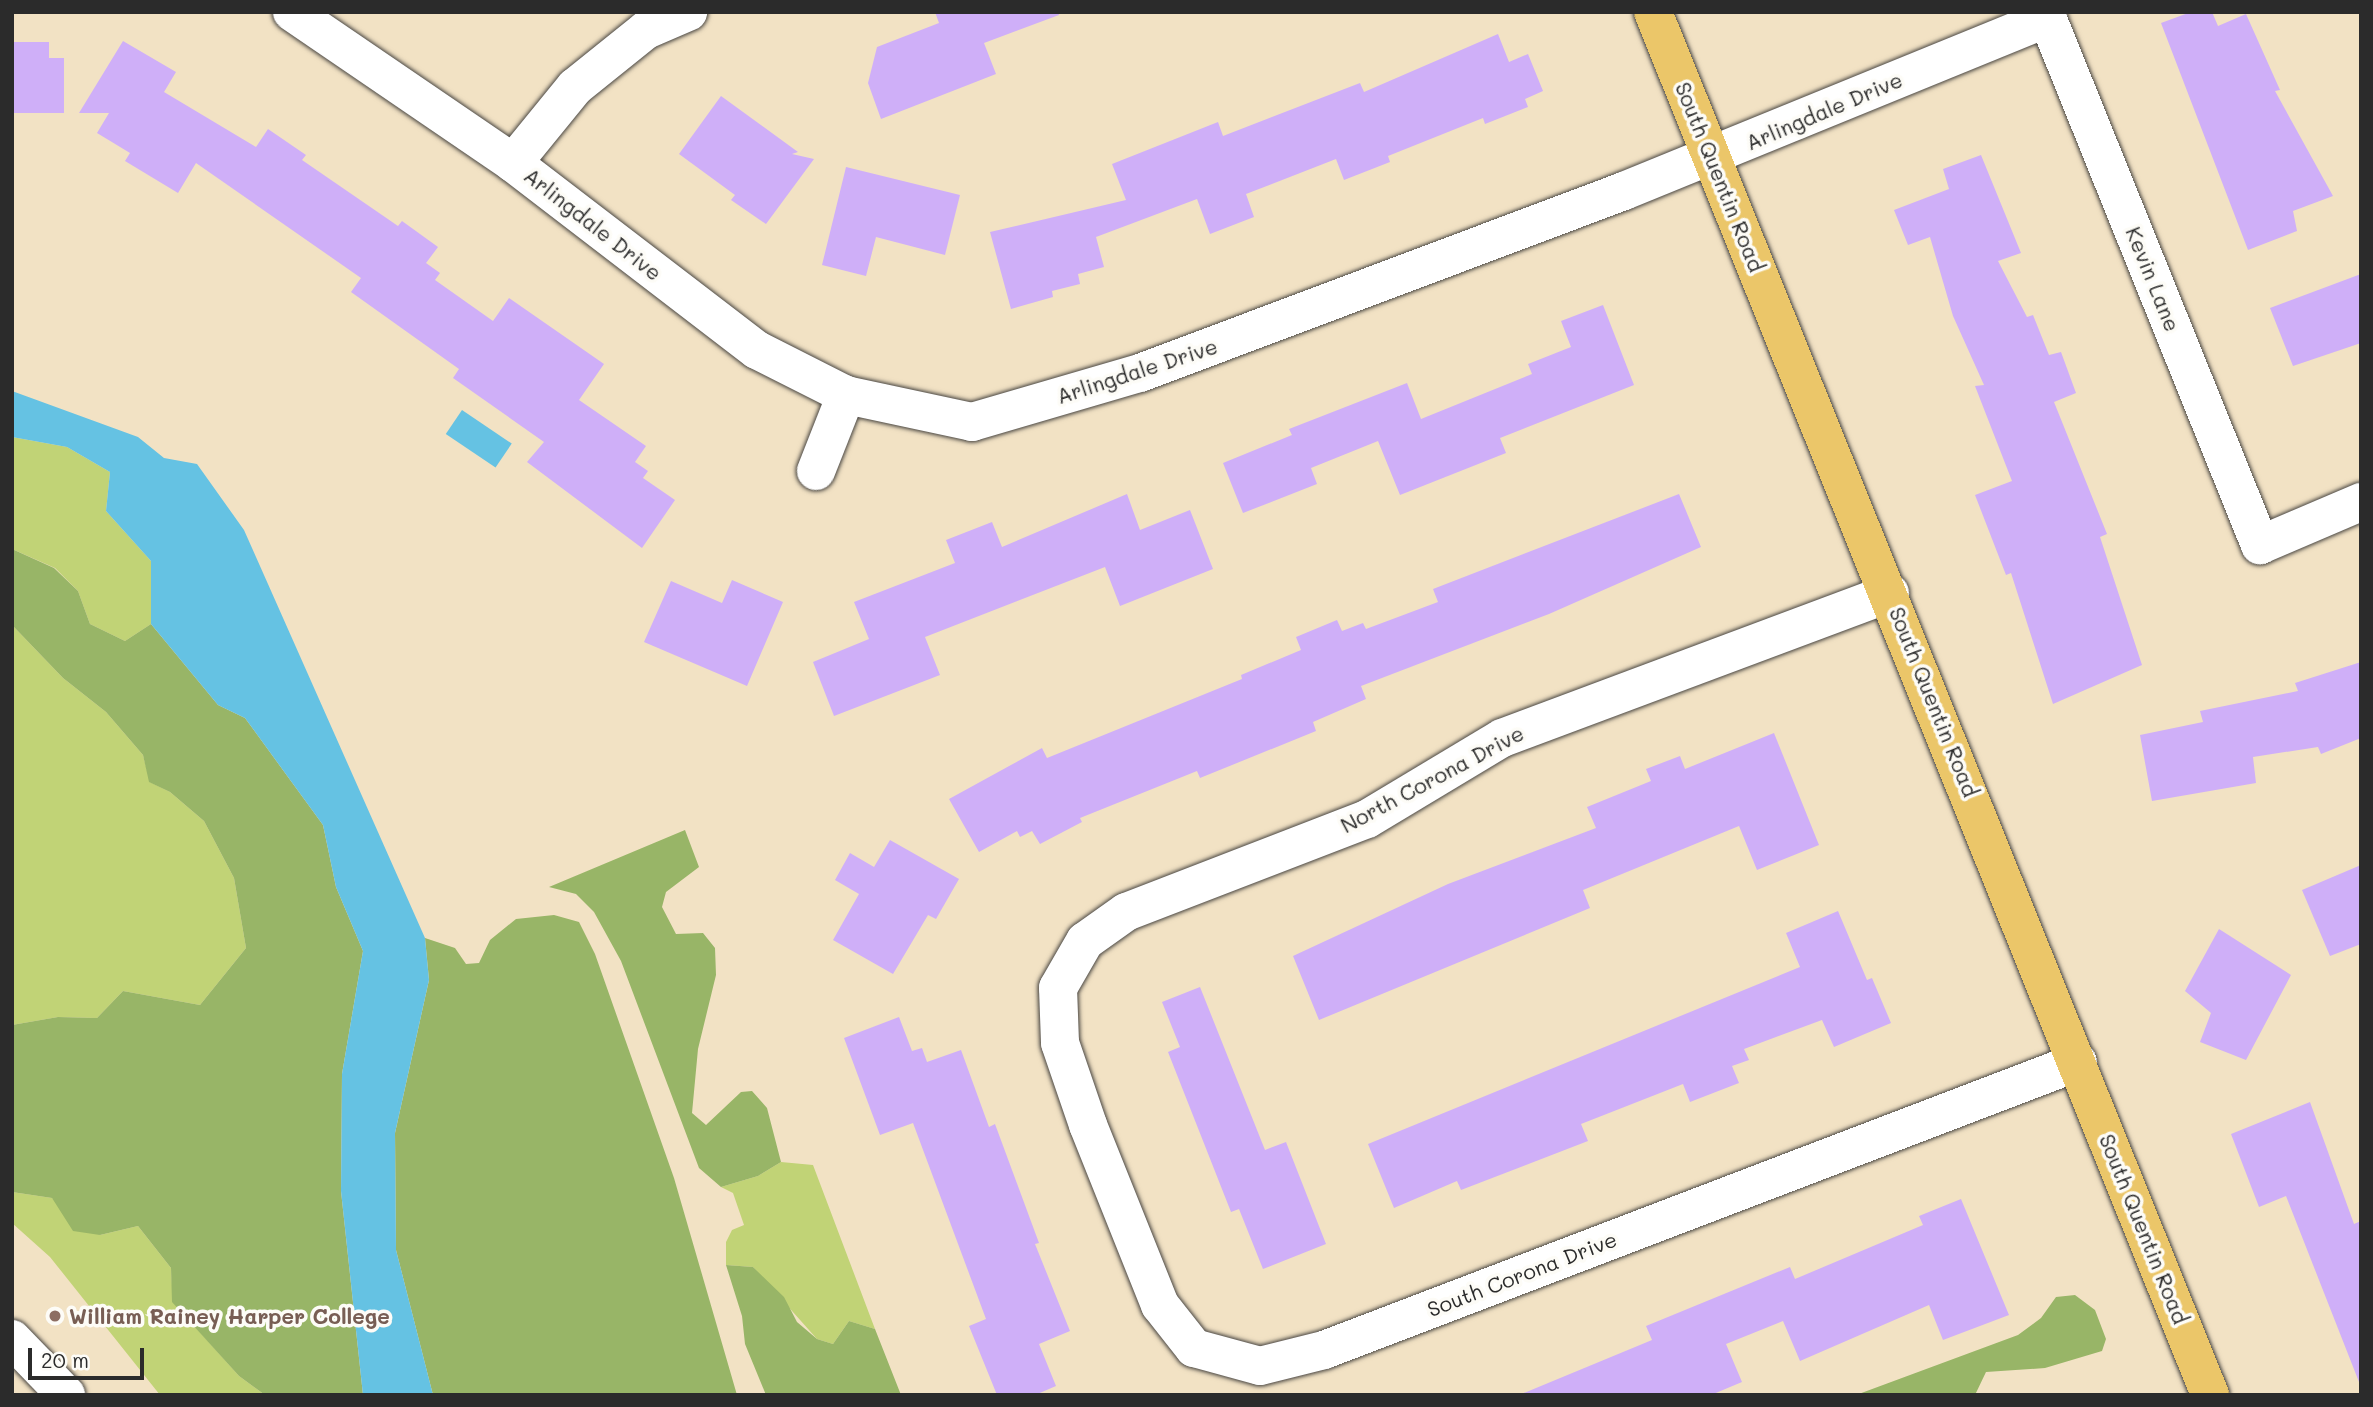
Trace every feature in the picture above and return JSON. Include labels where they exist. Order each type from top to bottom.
[{"type":"main road","name":"South Quentin Road","points":[[1653,12],[1890,593],[2210,1395]]},
{"type":"street","name":"Arlingdale Drive","points":[[292,12],[513,163],[757,350],[846,395],[972,422],[1140,373],[1714,157],[2046,15]]},
{"type":"street","points":[[513,163],[575,87],[646,30],[688,12]]},
{"type":"street","name":"Kevin Lane","points":[[2046,15],[2260,545],[2361,502]]},
{"type":"street","points":[[816,471],[846,395]]},
{"type":"street","name":"North Corona Drive","points":[[1088,1125],[1060,1043],[1058,988],[1085,941],[1126,912],[1367,819],[1502,738],[1890,593]]},
{"type":"street","name":"South Corona Drive","points":[[1088,1125],[1160,1305],[1194,1348],[1260,1366],[1324,1350],[2078,1062]]},
{"type":"street","points":[[12,1339],[66,1395]]},
{"type":"green space","points":[[12,437],[67,447],[110,472],[106,511],[151,561],[151,624],[125,641],[90,624],[78,591],[55,568],[12,549]]},
{"type":"green space","points":[[12,549],[54,568],[78,591],[90,624],[125,641],[151,624],[218,705],[245,718],[323,825],[336,887],[363,951],[342,1074],[341,1191],[363,1395],[265,1395],[239,1376],[172,1302],[171,1268],[138,1226],[100,1235],[73,1231],[52,1198],[12,1192],[12,1025],[58,1017],[97,1018],[123,991],[200,1005],[246,948],[234,878],[204,821],[170,792],[149,782],[143,755],[106,712],[63,678],[13,626]]},
{"type":"green space","points":[[12,606],[16,610],[13,626],[63,678],[106,712],[143,755],[150,782],[170,792],[204,821],[234,878],[246,948],[200,1005],[123,991],[97,1018],[58,1017],[12,1025]]},
{"type":"green space","points":[[685,830],[699,867],[666,892],[662,907],[676,934],[703,933],[715,948],[716,975],[698,1049],[692,1113],[706,1125],[741,1092],[752,1091],[767,1108],[781,1162],[758,1176],[721,1187],[699,1168],[621,961],[594,912],[576,894],[549,887]]},
{"type":"green space","points":[[554,915],[579,922],[595,954],[674,1178],[737,1395],[433,1395],[396,1250],[395,1133],[429,980],[425,938],[455,948],[466,964],[479,963],[490,940],[516,919]]},
{"type":"green space","points":[[781,1162],[813,1165],[875,1329],[849,1321],[833,1344],[817,1339],[753,1267],[726,1265],[726,1242],[732,1230],[744,1225],[733,1193],[721,1187],[758,1176]]},
{"type":"green space","points":[[12,1192],[52,1198],[100,1235],[138,1226],[171,1268],[173,1302],[239,1376],[265,1395],[160,1395],[50,1257],[12,1223]]},
{"type":"green space","points":[[726,1265],[753,1267],[784,1297],[797,1322],[817,1339],[833,1344],[849,1321],[875,1329],[901,1395],[766,1395],[745,1344],[742,1316]]},
{"type":"green space","points":[[2075,1295],[2095,1310],[2106,1339],[2102,1351],[2045,1368],[1986,1372],[1975,1395],[1856,1395],[2018,1335],[2041,1318],[2056,1297]]},
{"type":"water","points":[[12,391],[138,437],[164,458],[197,464],[244,530],[425,938],[429,980],[395,1133],[396,1250],[433,1395],[363,1395],[341,1191],[342,1074],[363,951],[336,887],[323,825],[245,718],[218,705],[151,624],[151,561],[106,511],[110,472],[67,447],[12,437]]},
{"type":"water","points":[[462,410],[512,444],[496,468],[446,434]]},
{"type":"building","points":[[935,12],[1058,12],[1059,15],[984,43],[996,74],[881,119],[868,83],[877,47],[939,23]]},
{"type":"building","points":[[2191,12],[2212,12],[2218,26],[2246,14],[2280,90],[2275,91],[2333,196],[2293,211],[2297,231],[2248,250],[2161,23]]},
{"type":"building","points":[[1498,34],[1509,62],[1528,54],[1543,91],[1525,99],[1528,107],[1485,124],[1483,118],[1388,156],[1390,162],[1344,180],[1336,159],[1246,194],[1254,217],[1210,234],[1197,199],[1096,237],[1104,267],[1078,274],[1080,284],[1052,291],[1053,297],[1011,309],[990,232],[1126,200],[1112,164],[1218,122],[1223,136],[1360,83],[1364,92]]},
{"type":"building","points":[[123,41],[176,72],[164,92],[256,147],[268,129],[306,155],[302,160],[398,226],[402,221],[438,247],[426,263],[440,273],[435,280],[493,321],[509,298],[604,364],[579,400],[646,446],[635,462],[648,471],[643,478],[675,500],[642,548],[527,462],[544,442],[453,378],[459,369],[351,292],[361,278],[196,163],[178,193],[125,161],[130,153],[97,133],[109,113],[79,113]]},
{"type":"building","points":[[12,42],[49,42],[49,58],[64,58],[64,113],[12,113]]},
{"type":"building","points":[[721,96],[798,152],[792,154],[814,159],[766,224],[731,200],[735,195],[679,154]]},
{"type":"building","points":[[1981,155],[2021,253],[1998,261],[2027,317],[2033,315],[2049,355],[2061,352],[2076,393],[2054,402],[2107,534],[2100,537],[2142,665],[2053,704],[2011,573],[2006,575],[1975,495],[2012,481],[1975,386],[1984,385],[1953,316],[1930,237],[1908,245],[1894,210],[1949,189],[1943,169]]},
{"type":"building","points":[[846,167],[960,195],[945,255],[876,237],[866,276],[822,265]]},
{"type":"building","points":[[2361,274],[2361,343],[2293,366],[2270,308]]},
{"type":"building","points":[[1603,305],[1634,385],[1500,438],[1506,453],[1400,495],[1378,441],[1311,468],[1317,484],[1243,513],[1223,463],[1292,435],[1289,429],[1407,383],[1421,419],[1532,374],[1528,364],[1571,347],[1561,321]]},
{"type":"building","points":[[1127,494],[1140,530],[1190,510],[1213,569],[1120,606],[1105,567],[925,637],[940,675],[834,716],[813,662],[869,639],[854,602],[955,563],[946,540],[992,522],[1002,547]]},
{"type":"building","points":[[1679,494],[1701,547],[1549,614],[1361,686],[1366,699],[1313,722],[1316,731],[1200,778],[1197,771],[1080,818],[1082,822],[1040,844],[1032,831],[1020,837],[1017,831],[979,852],[949,799],[1042,748],[1047,758],[1242,679],[1241,675],[1301,650],[1296,637],[1337,620],[1342,631],[1363,623],[1366,629],[1438,602],[1433,589]]},
{"type":"building","points":[[732,580],[783,602],[747,686],[644,642],[671,581],[722,603]]},
{"type":"building","points":[[2361,662],[2361,738],[2321,754],[2318,747],[2253,757],[2256,783],[2152,801],[2140,735],[2203,722],[2200,711],[2298,691],[2295,683]]},
{"type":"building","points":[[1774,733],[1819,845],[1757,870],[1739,826],[1583,890],[1590,908],[1319,1020],[1293,956],[1448,884],[1596,828],[1587,807],[1651,781],[1646,769],[1680,756],[1685,769]]},
{"type":"building","points":[[890,840],[959,879],[936,919],[928,915],[893,974],[833,940],[859,894],[835,880],[850,853],[874,867]]},
{"type":"building","points":[[2361,865],[2361,944],[2330,956],[2302,890]]},
{"type":"building","points":[[1838,911],[1867,980],[1872,978],[1891,1023],[1834,1047],[1822,1020],[1744,1049],[1749,1060],[1732,1066],[1739,1083],[1690,1102],[1683,1084],[1581,1124],[1588,1141],[1461,1190],[1457,1181],[1394,1208],[1368,1144],[1800,967],[1786,933]]},
{"type":"building","points":[[2219,929],[2291,975],[2246,1060],[2200,1042],[2211,1013],[2185,991]]},
{"type":"building","points":[[1200,987],[1265,1150],[1286,1142],[1326,1244],[1263,1269],[1239,1209],[1231,1212],[1168,1052],[1180,1047],[1162,1002]]},
{"type":"building","points":[[899,1017],[912,1051],[922,1048],[927,1062],[961,1050],[989,1127],[995,1124],[1039,1243],[1035,1244],[1070,1331],[1039,1344],[1056,1386],[1035,1395],[997,1395],[969,1326],[986,1319],[913,1123],[880,1135],[844,1038]]},
{"type":"building","points":[[2310,1102],[2354,1224],[2361,1221],[2359,1382],[2286,1196],[2259,1207],[2231,1134]]},
{"type":"building","points":[[1961,1199],[2009,1315],[1943,1340],[1929,1305],[1800,1361],[1783,1321],[1726,1344],[1742,1382],[1711,1395],[1519,1395],[1652,1340],[1646,1326],[1790,1267],[1795,1279],[1923,1225],[1919,1216]]},
{"type":"place","name":"William Rainey Harper College","points":[[55,1316]]}]
